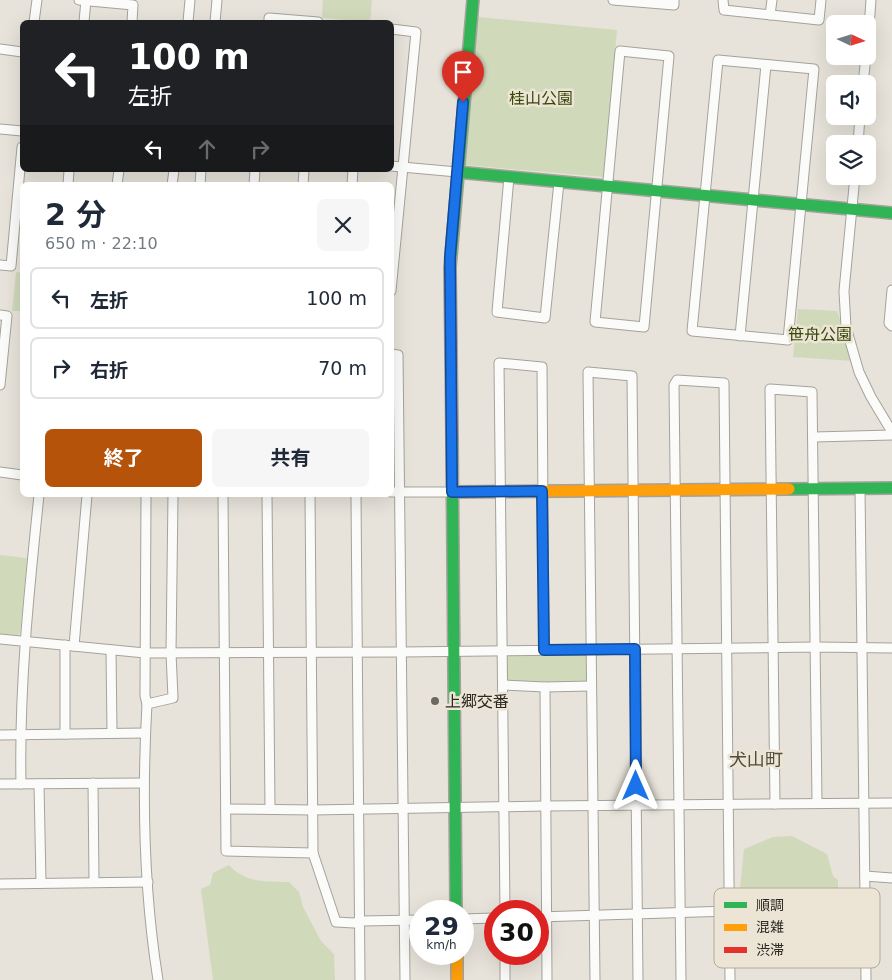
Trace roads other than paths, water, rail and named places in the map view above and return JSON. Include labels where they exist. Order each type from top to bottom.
[{"type":"street","points":[[34,20],[36,0]]},
{"type":"street","points":[[84,20],[84,0],[133,5],[132,20]]},
{"type":"street","points":[[188,20],[190,0]]},
{"type":"street","points":[[215,20],[217,0]]},
{"type":"street","points":[[456,900],[450,257],[473,0]]},
{"type":"street","points":[[613,0],[674,6],[674,0]]},
{"type":"street","points":[[722,0],[724,10],[819,20],[821,0]]},
{"type":"street","points":[[770,15],[772,0]]},
{"type":"street","points":[[870,15],[871,0]]},
{"type":"street","points":[[269,20],[269,18],[294,20]]},
{"type":"street","points":[[394,29],[416,32],[394,260]]},
{"type":"street","points":[[0,49],[20,52]]},
{"type":"street","points":[[620,51],[669,56],[644,327],[595,322],[608,186],[620,51]]},
{"type":"street","points":[[718,60],[766,64],[814,69],[788,340],[692,331],[718,60]]},
{"type":"street","points":[[740,336],[766,64]]},
{"type":"street","points":[[0,129],[20,131]]},
{"type":"street","points":[[394,166],[892,214]]},
{"type":"street","points":[[0,265],[11,266],[20,169]]},
{"type":"street","points":[[509,177],[497,312],[545,318],[559,182]]},
{"type":"street","points":[[814,437],[892,434],[871,398],[859,372],[846,327],[844,291],[854,185]]},
{"type":"street","points":[[892,290],[889,323],[892,326]]},
{"type":"street","points":[[0,315],[7,316],[0,385]]},
{"type":"street","points":[[394,354],[398,355],[396,492],[402,652],[405,980]]},
{"type":"street","points":[[505,900],[499,363],[542,367],[544,650]]},
{"type":"street","points":[[595,980],[588,372],[632,376],[638,980]]},
{"type":"street","points":[[681,980],[674,385],[677,380],[724,383],[730,888]]},
{"type":"street","points":[[775,804],[770,389],[812,392],[814,437],[816,803]]},
{"type":"street","points":[[0,472],[20,475]]},
{"type":"street","points":[[396,492],[892,488]]},
{"type":"street","points":[[860,489],[864,888]]},
{"type":"street","points":[[21,784],[20,735],[39,497]]},
{"type":"street","points":[[65,734],[69,645],[87,497]]},
{"type":"street","points":[[146,497],[145,696],[147,704],[144,782],[148,882],[158,980]]},
{"type":"street","points":[[147,704],[174,698],[171,653],[173,497]]},
{"type":"street","points":[[223,497],[226,851],[313,853]]},
{"type":"street","points":[[267,497],[270,809]]},
{"type":"street","points":[[310,497],[313,853],[336,922],[409,920]]},
{"type":"street","points":[[356,497],[360,980]]},
{"type":"street","points":[[0,639],[145,653],[224,654],[591,649],[892,648]]},
{"type":"street","points":[[111,650],[112,734]]},
{"type":"street","points":[[503,685],[545,687],[591,686]]},
{"type":"street","points":[[543,900],[546,806],[545,687]]},
{"type":"street","points":[[0,735],[145,733]]},
{"type":"street","points":[[0,784],[144,782]]},
{"type":"street","points":[[93,783],[94,882]]},
{"type":"street","points":[[39,784],[40,883]]},
{"type":"street","points":[[226,808],[313,810],[892,803]]},
{"type":"street","points":[[864,876],[892,878]]},
{"type":"street","points":[[0,884],[148,882]]},
{"type":"street","points":[[549,917],[714,912]]},
{"type":"street","points":[[457,965],[457,980]]},
{"type":"street","points":[[505,965],[505,980]]},
{"type":"street","points":[[546,965],[547,980]]},
{"type":"place","name":"上郷交番","points":[[435,701]]},
{"type":"district","name":"犬山町","points":[[756,760]]},
{"type":"park label","name":"桂山公園","points":[[541,98]]},
{"type":"park label","name":"笹舟公園","points":[[820,334]]}]
